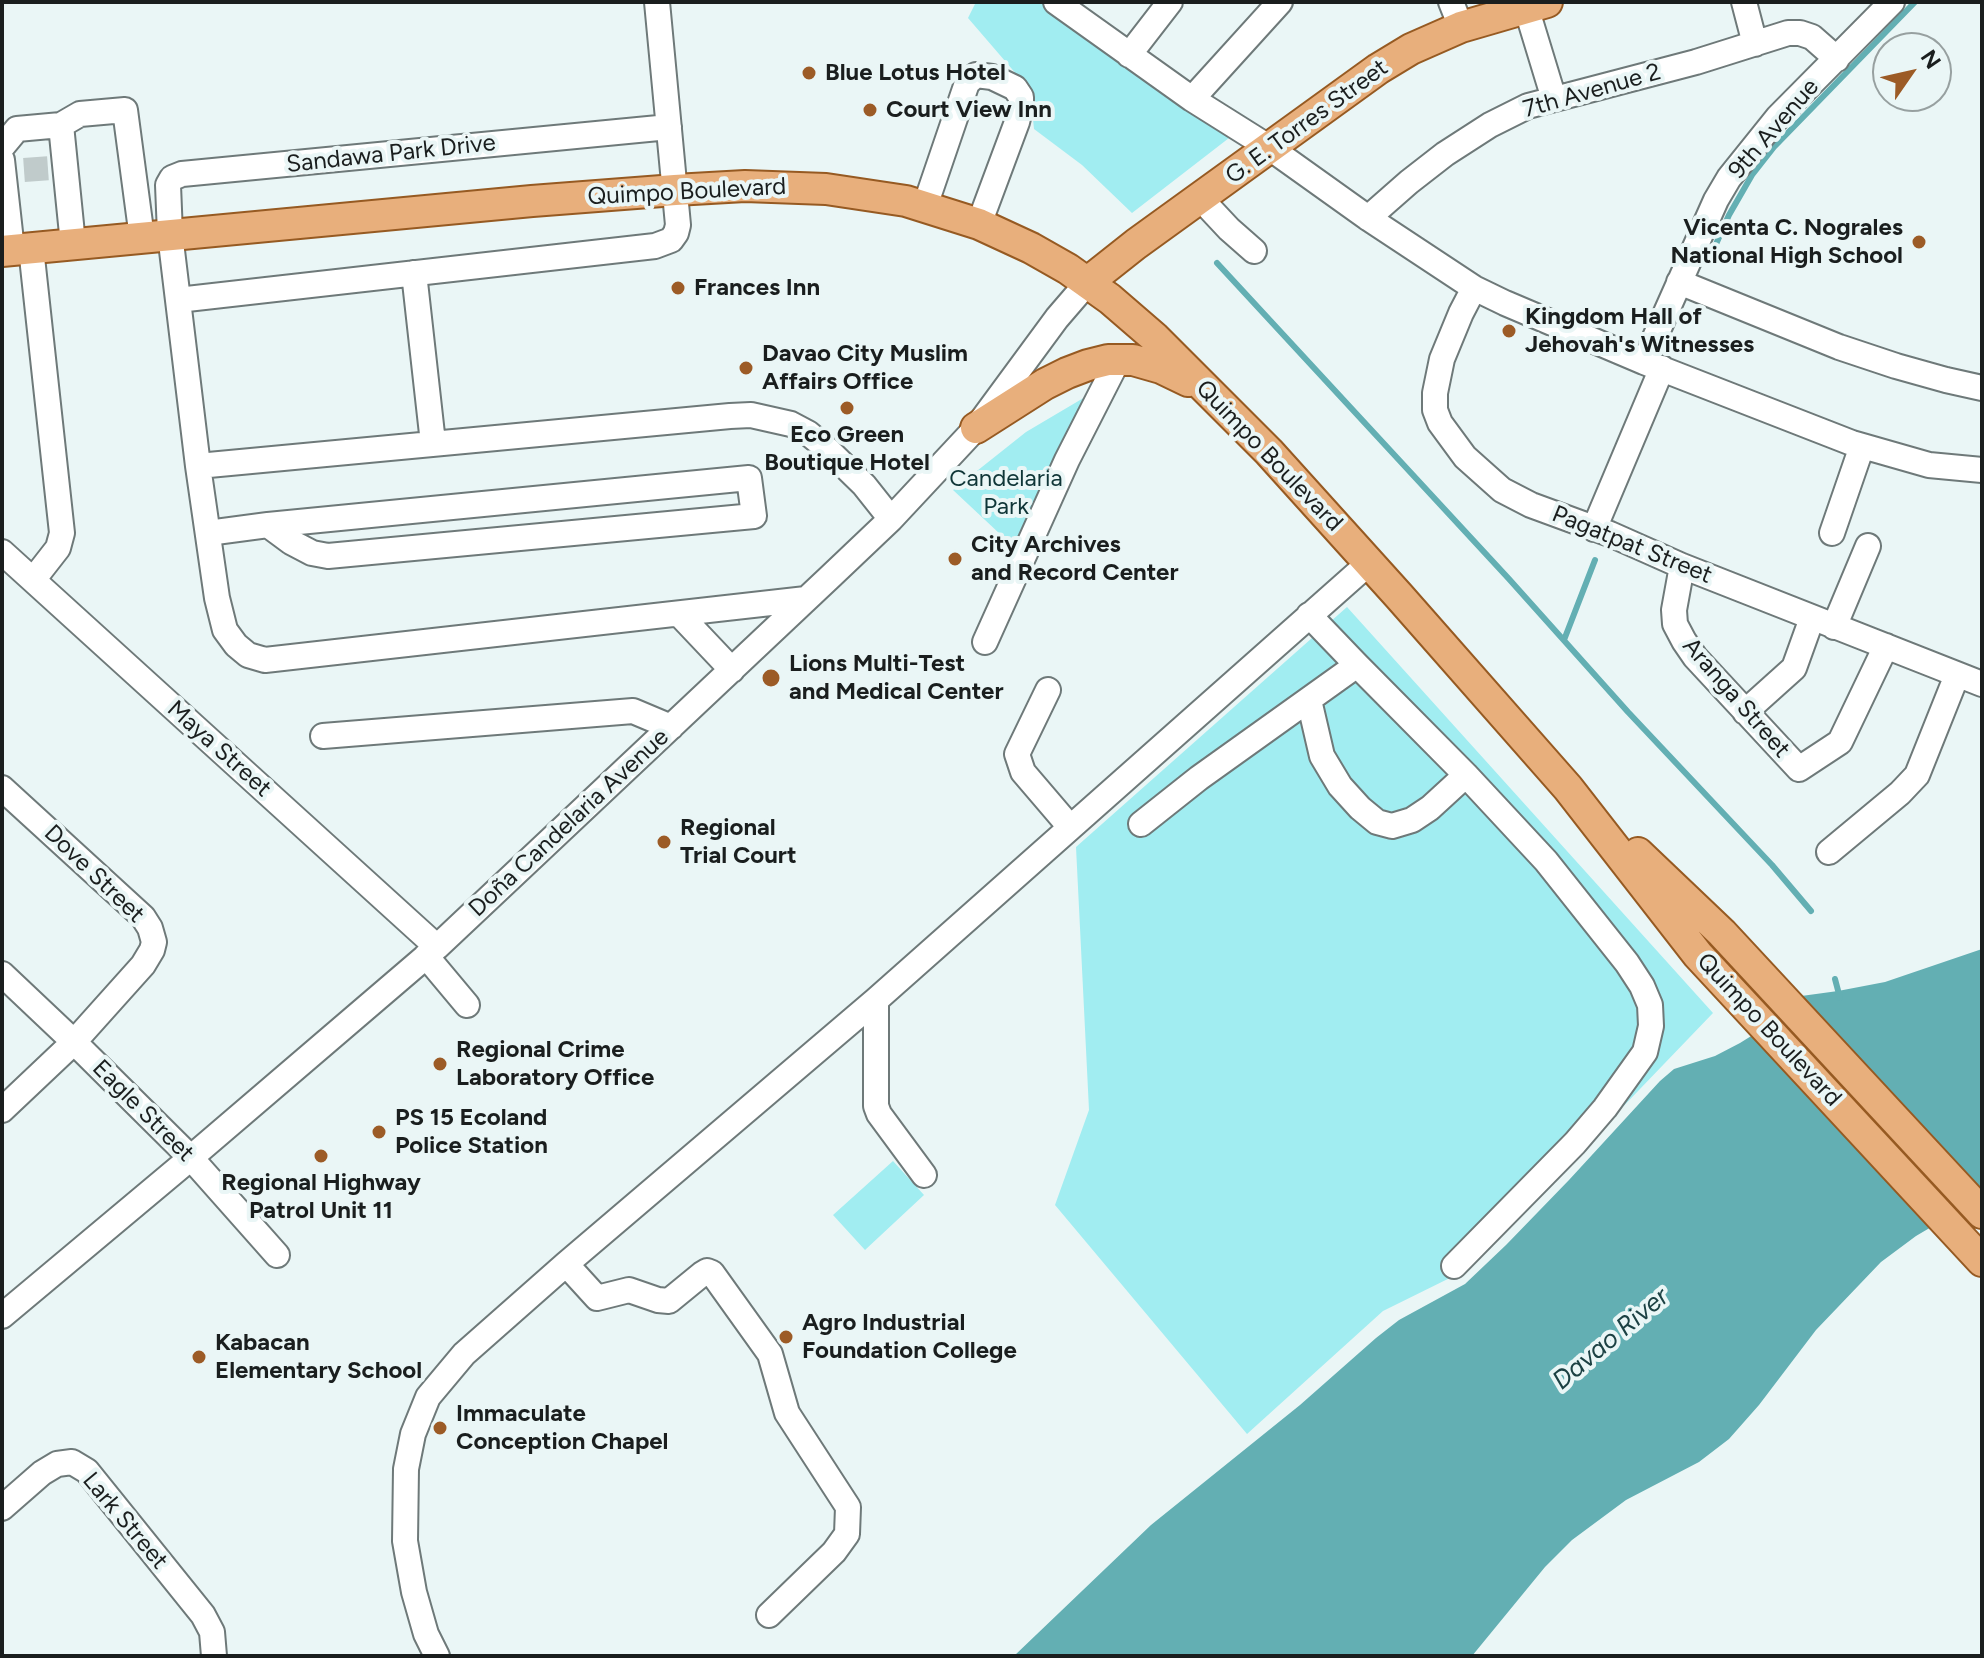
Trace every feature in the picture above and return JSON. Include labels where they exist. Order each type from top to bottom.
[{"type":"main road","name":"G. E. Torres Street","points":[[1088,282],[1456,15],[1537,5]]},
{"type":"main road","name":"Quimpo Boulevard","points":[[15,250],[745,186],[785,186],[884,197],[925,206],[979,224],[1031,248],[1088,282],[1154,337],[1269,452],[1568,788],[1698,955],[1982,1261]]},
{"type":"main road","points":[[1119,257],[1117,277],[1121,290],[1154,337]]},
{"type":"main road","points":[[976,428],[1067,373],[1088,365],[1118,360],[1133,360],[1161,368],[1207,391]]},
{"type":"main road","name":"Quimpo Boulevard","points":[[1568,788],[1722,933],[1982,1213]]},
{"type":"street","points":[[178,300],[663,244],[671,240],[678,225],[657,2]]},
{"type":"street","points":[[1056,2],[1192,99],[1270,148],[1474,288],[1548,323],[1862,446],[1929,465],[1982,470]]},
{"type":"street","points":[[1129,55],[1170,2]]},
{"type":"street","points":[[1744,2],[1755,44]]},
{"type":"street","name":"9th Avenue","points":[[1594,529],[1653,365],[1679,282],[1716,200],[1729,178],[1778,117],[1892,2]]},
{"type":"street","points":[[1192,99],[1275,4]]},
{"type":"street","points":[[1537,5],[1554,99]]},
{"type":"street","name":"7th Avenue 2","points":[[1368,218],[1409,182],[1467,139],[1514,112],[1788,33],[1812,37],[1837,59]]},
{"type":"street","points":[[925,206],[967,83],[976,75],[992,77],[1019,92],[1021,106],[979,224]]},
{"type":"street","points":[[2,147],[17,129],[61,125],[80,114],[125,110],[156,236],[178,300],[217,598],[225,630],[248,655],[265,660],[806,599]]},
{"type":"street","points":[[61,125],[59,167],[73,244]]},
{"type":"street","name":"Sandawa Park Drive","points":[[156,236],[168,185],[177,175],[669,127]]},
{"type":"street","points":[[10,168],[15,250],[62,533],[58,548],[33,580]]},
{"type":"street","points":[[1200,198],[1254,251]]},
{"type":"street","points":[[414,273],[433,443]]},
{"type":"street","name":"Doña Candelaria Avenue","points":[[2,1316],[431,952],[891,519],[976,428],[1065,307],[1088,282]]},
{"type":"street","points":[[1679,282],[1839,347],[1908,370],[1982,388]]},
{"type":"street","name":"Pagatpat Street","points":[[1474,288],[1442,359],[1435,410],[1440,423],[1465,457],[1502,490],[1531,505],[1982,684]]},
{"type":"street","points":[[985,642],[1067,460],[1118,360]]},
{"type":"street","points":[[198,466],[751,415],[791,424],[808,433],[864,485],[891,519]]},
{"type":"street","points":[[1832,533],[1862,446]]},
{"type":"street","points":[[208,533],[268,525],[749,478],[754,516],[328,556],[312,553],[268,525]]},
{"type":"street","points":[[1745,712],[1794,668],[1868,546]]},
{"type":"street","name":"Maya Street","points":[[2,552],[431,952],[467,1005]]},
{"type":"street","points":[[437,1656],[426,1634],[414,1592],[405,1541],[406,1469],[413,1434],[428,1397],[464,1354],[876,1000],[1369,563]]},
{"type":"street","name":"Aranga Street","points":[[1682,566],[1674,610],[1675,624],[1695,657],[1799,769],[1840,742],[1886,646]]},
{"type":"street","points":[[679,614],[732,670]]},
{"type":"street","points":[[1309,615],[1546,861],[1627,963],[1650,1005],[1651,1026],[1645,1052],[1605,1108],[1575,1143],[1454,1266]]},
{"type":"street","points":[[1141,824],[1199,778],[1357,665]]},
{"type":"street","points":[[1829,852],[1917,775],[1957,675]]},
{"type":"street","points":[[1048,690],[1017,754],[1023,772],[1070,827]]},
{"type":"street","points":[[1309,700],[1322,756],[1340,786],[1377,822],[1392,826],[1412,820],[1466,775]]},
{"type":"street","points":[[323,736],[633,711],[671,727]]},
{"type":"street","name":"Dove Street","points":[[2,788],[143,917],[154,942],[143,965],[74,1042]]},
{"type":"street","name":"Eagle Street","points":[[2,974],[191,1158],[277,1255]]},
{"type":"street","points":[[876,1000],[876,1106],[924,1175]]},
{"type":"street","points":[[2,1110],[74,1042]]},
{"type":"street","points":[[566,1264],[597,1298],[629,1290],[669,1301],[702,1274],[707,1271],[712,1273],[770,1354],[787,1413],[848,1507],[847,1534],[834,1552],[769,1615]]},
{"type":"street","name":"Lark Street","points":[[2,1508],[57,1464],[72,1462],[87,1471],[203,1615],[212,1632],[214,1656]]},
{"type":"green space","points":[[976,2],[1041,2],[1229,138],[1132,213],[1082,165],[1034,129],[1030,90],[968,18]]},
{"type":"green space","name":"Candelaria Park","points":[[1097,390],[1016,549],[953,490],[1026,432]]},
{"type":"green space","points":[[1347,607],[1713,1013],[1466,1270],[1383,1311],[1247,1434],[1055,1205],[1089,1110],[1076,847]]},
{"type":"green space","points":[[893,1161],[924,1195],[865,1250],[833,1215]]},
{"type":"water","name":"Davao River","points":[[1982,949],[1982,1205],[1938,1223],[1881,1262],[1816,1330],[1729,1439],[1699,1462],[1626,1500],[1572,1540],[1545,1567],[1472,1656],[1014,1656],[1151,1525],[1300,1405],[1376,1338],[1399,1320],[1465,1284],[1674,1069],[1715,1056],[1740,1043],[1756,1033],[1794,997],[1885,982]]},
{"type":"waterway","points":[[1712,253],[1752,175],[1774,147],[1915,2]]},
{"type":"waterway","points":[[1217,263],[1811,911]]},
{"type":"waterway","points":[[1564,640],[1595,560]]},
{"type":"waterway","points":[[1835,979],[1840,998]]},
{"type":"tunnel","points":[[24,170],[52,168]]},
{"type":"place","name":"Blue Lotus Hotel","points":[[809,73]]},
{"type":"place","name":"Court View Inn","points":[[870,110]]},
{"type":"place","name":"Vicenta C. Nograles National High School","points":[[1919,242]]},
{"type":"place","name":"Frances Inn","points":[[678,288]]},
{"type":"place","name":"Kingdom Hall of Jehovah's Witnesses","points":[[1509,331]]},
{"type":"place","name":"Davao City Muslim Affairs Office","points":[[746,368]]},
{"type":"place","name":"Eco Green Boutique Hotel","points":[[847,408]]},
{"type":"place","name":"City Archives and Record Center","points":[[955,559]]},
{"type":"place","name":"Lions Multi-Test and Medical Center","points":[[771,678]]},
{"type":"place","name":"Regional Trial Court","points":[[664,842]]},
{"type":"place","name":"Regional Crime Laboratory Office","points":[[440,1064]]},
{"type":"place","name":"PS 15 Ecoland Police Station","points":[[379,1132]]},
{"type":"place","name":"Regional Highway Patrol Unit 11","points":[[321,1156]]},
{"type":"place","name":"Agro Industrial Foundation College","points":[[786,1337]]},
{"type":"place","name":"Kabacan Elementary School","points":[[199,1357]]},
{"type":"place","name":"Immaculate Conception Chapel","points":[[440,1428]]}]
